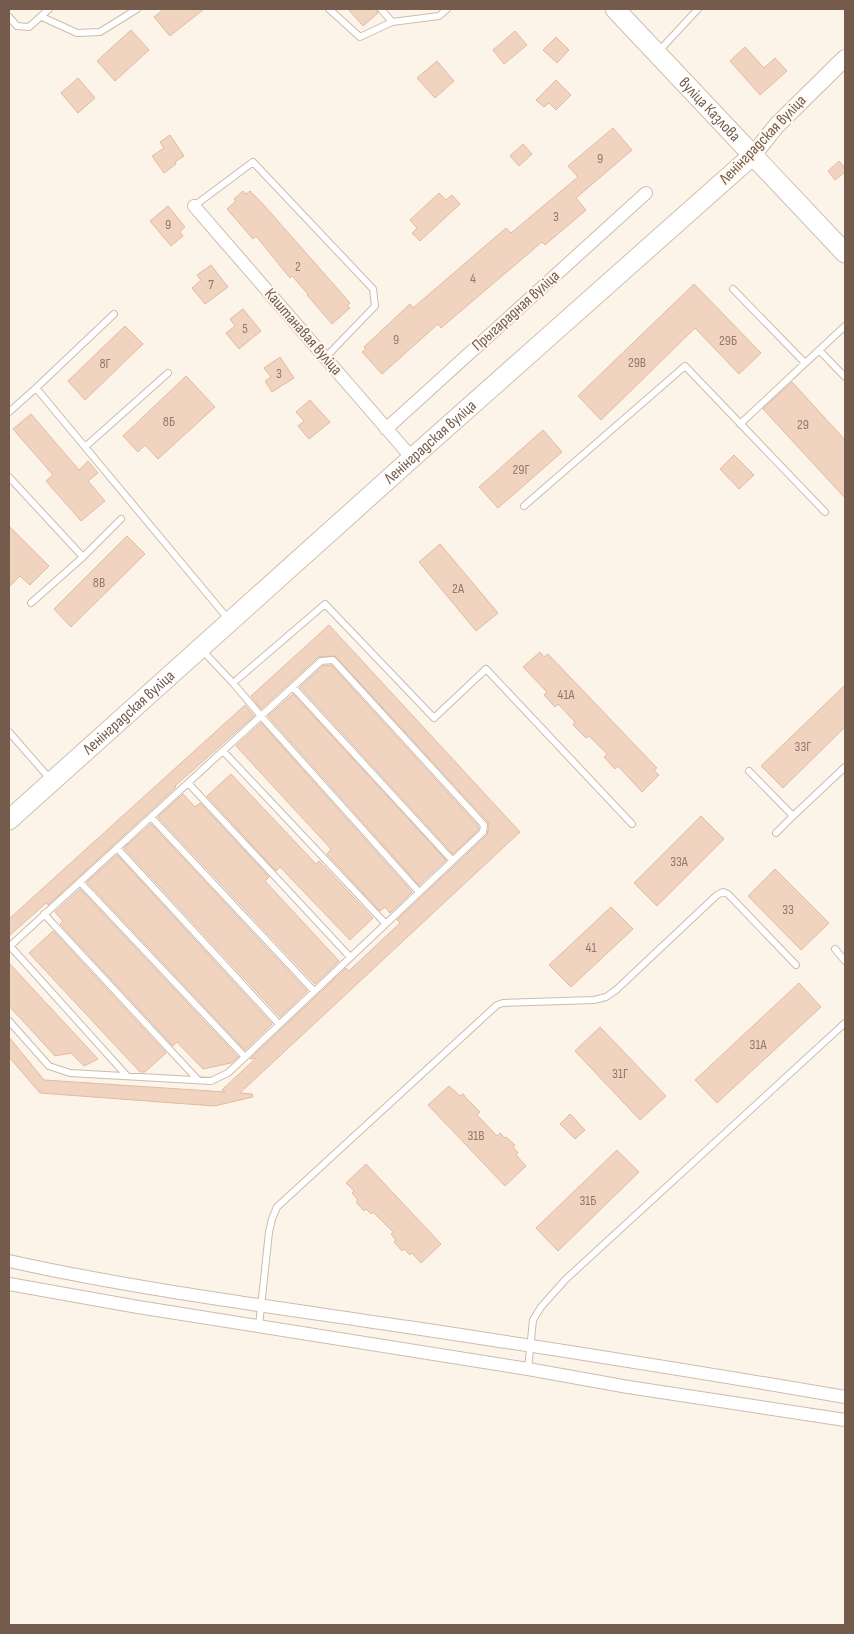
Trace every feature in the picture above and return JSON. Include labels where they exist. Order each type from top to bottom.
[{"type":"main road","name":"вуліца Казлова","points":[[615,9],[845,253]]},
{"type":"main road","name":"Ленінградская вуліца","points":[[9,820],[753,155]]},
{"type":"street","name":"Ленінградская вуліца","points":[[753,155],[777,125],[845,58]]},
{"type":"street","name":"Прыгарадная вуліца","points":[[386,429],[646,193]]},
{"type":"street","name":"Каштанавая вуліца","points":[[194,206],[412,458]]},
{"type":"street","points":[[9,1261],[62,1273],[262,1306],[529,1345],[845,1396]]},
{"type":"street","points":[[9,1284],[138,1307],[845,1420]]},
{"type":"lane","points":[[9,17],[17,26],[29,27],[49,9]]},
{"type":"lane","points":[[42,17],[77,33],[100,32],[137,9]]},
{"type":"lane","points":[[329,9],[360,37],[392,22],[439,16],[448,9]]},
{"type":"lane","points":[[381,9],[392,22]]},
{"type":"lane","points":[[657,53],[698,9]]},
{"type":"lane","points":[[194,206],[253,162],[373,290],[375,306],[325,358]]},
{"type":"lane","points":[[733,288],[805,363]]},
{"type":"lane","points":[[9,412],[114,314]]},
{"type":"lane","points":[[740,424],[845,326]]},
{"type":"lane","points":[[819,350],[845,377]]},
{"type":"lane","points":[[524,506],[685,366],[825,512]]},
{"type":"lane","points":[[85,447],[168,373]]},
{"type":"lane","points":[[36,388],[230,621]]},
{"type":"lane","points":[[9,477],[82,557]]},
{"type":"lane","points":[[31,602],[121,519]]},
{"type":"lane","points":[[234,683],[325,604],[434,718],[486,669],[632,824]]},
{"type":"lane","points":[[200,648],[234,683],[261,716],[418,891]]},
{"type":"lane","points":[[9,1020],[49,1066],[70,1073],[211,1081],[228,1073],[418,891],[483,832],[484,825],[333,660],[321,661],[9,946],[127,1076]]},
{"type":"lane","points":[[293,687],[452,860]]},
{"type":"lane","points":[[9,732],[52,781]]},
{"type":"lane","points":[[223,751],[385,923]]},
{"type":"lane","points":[[776,834],[845,767]]},
{"type":"lane","points":[[749,771],[793,816]]},
{"type":"lane","points":[[188,783],[350,957]]},
{"type":"lane","points":[[151,817],[314,991]]},
{"type":"lane","points":[[116,848],[279,1024]]},
{"type":"lane","points":[[80,882],[245,1057]]},
{"type":"lane","points":[[260,1326],[269,1232],[277,1207],[497,1005],[503,1003],[594,1000],[606,997],[717,895],[723,892],[728,894],[796,965]]},
{"type":"lane","points":[[44,914],[198,1080]]},
{"type":"lane","points":[[834,949],[845,960]]},
{"type":"lane","points":[[528,1369],[533,1320],[541,1307],[566,1279],[845,1023]]},
{"type":"building","points":[[164,9],[204,9],[170,36],[154,17]]},
{"type":"building","points":[[348,9],[376,9],[378,13],[363,26]]},
{"type":"building","points":[[131,30],[149,50],[115,81],[97,61]]},
{"type":"building","points":[[515,31],[527,45],[504,64],[493,50]]},
{"type":"building","points":[[556,37],[569,50],[557,63],[543,50]]},
{"type":"building","points":[[745,47],[764,68],[775,58],[787,71],[760,95],[730,61]]},
{"type":"building","points":[[437,61],[454,81],[435,98],[417,78]]},
{"type":"building","points":[[78,78],[95,98],[78,113],[61,93]]},
{"type":"building","points":[[556,80],[571,95],[556,110],[549,103],[544,107],[536,100]]},
{"type":"building","points":[[613,128],[632,150],[576,198],[586,210],[545,245],[542,242],[441,328],[438,324],[382,374],[362,352],[366,349],[364,347],[410,304],[413,308],[506,228],[511,233],[578,177],[568,166]]},
{"type":"building","points":[[170,135],[184,156],[164,173],[152,156],[164,148],[160,142]]},
{"type":"building","points":[[523,144],[532,154],[519,166],[510,156]]},
{"type":"building","points":[[839,161],[845,168],[845,172],[835,180],[828,171]]},
{"type":"building","points":[[243,191],[246,194],[250,191],[262,203],[350,303],[347,306],[350,308],[332,324],[292,276],[290,278],[256,236],[253,239],[227,209]]},
{"type":"building","points":[[439,193],[446,200],[452,195],[460,204],[420,241],[412,233],[417,228],[410,220]]},
{"type":"building","points":[[168,206],[185,227],[180,232],[183,236],[171,246],[150,221]]},
{"type":"building","points":[[211,265],[228,287],[205,304],[192,288],[201,280],[197,275]]},
{"type":"building","points":[[694,284],[761,353],[739,374],[695,328],[601,420],[578,396]]},
{"type":"building","points":[[243,309],[261,331],[239,349],[226,333],[235,326],[230,319]]},
{"type":"building","points":[[125,326],[143,344],[85,400],[68,381]]},
{"type":"building","points":[[280,357],[294,378],[272,392],[265,381],[271,377],[264,368]]},
{"type":"building","points":[[186,376],[215,407],[158,459],[145,445],[138,452],[123,436]]},
{"type":"building","points":[[792,382],[845,440],[845,498],[763,409]]},
{"type":"building","points":[[310,400],[330,422],[309,439],[298,426],[304,421],[296,412]]},
{"type":"building","points":[[31,414],[79,470],[88,461],[98,473],[88,481],[105,501],[81,521],[46,481],[53,475],[13,429]]},
{"type":"building","points":[[543,430],[562,452],[498,508],[479,487]]},
{"type":"building","points":[[734,455],[754,475],[739,489],[720,469]]},
{"type":"building","points":[[9,526],[49,566],[30,585],[20,576],[9,587]]},
{"type":"building","points":[[127,536],[145,554],[71,627],[54,609]]},
{"type":"building","points":[[440,544],[498,613],[476,631],[419,562]]},
{"type":"building","points":[[329,625],[520,832],[240,1093],[252,1094],[253,1097],[214,1106],[40,1093],[9,1057],[9,1037],[44,1080],[225,1092],[222,1090],[256,1058],[250,1059],[346,968],[349,971],[400,923],[397,920],[487,835],[488,822],[335,656],[318,657],[261,709],[251,696]]},
{"type":"building","points":[[540,652],[544,657],[548,654],[657,768],[654,770],[659,775],[642,792],[618,766],[615,769],[604,757],[607,754],[589,736],[586,738],[573,725],[575,722],[558,704],[555,707],[544,695],[547,692],[523,667]]},
{"type":"building","points":[[331,665],[479,827],[453,854],[300,687],[323,666]]},
{"type":"building","points":[[845,685],[845,727],[783,788],[761,766]]},
{"type":"building","points":[[293,694],[446,860],[419,885],[268,716]]},
{"type":"building","points":[[245,705],[254,716],[175,786],[48,905],[46,903],[9,936],[9,919]]},
{"type":"building","points":[[261,723],[412,892],[390,913],[385,907],[380,911],[327,854],[331,849],[236,746]]},
{"type":"building","points":[[231,774],[316,864],[319,861],[373,918],[350,940],[280,867],[276,871],[207,796]]},
{"type":"building","points":[[183,794],[195,807],[200,803],[269,877],[265,881],[339,961],[315,984],[158,817]]},
{"type":"building","points":[[701,816],[724,839],[657,906],[634,883]]},
{"type":"building","points":[[151,824],[307,991],[280,1017],[124,848]]},
{"type":"building","points":[[117,855],[272,1024],[245,1050],[87,882]]},
{"type":"building","points":[[775,869],[829,923],[801,950],[748,896]]},
{"type":"building","points":[[80,889],[238,1057],[231,1063],[203,1069],[177,1042],[173,1046],[60,924],[63,921],[55,912]]},
{"type":"building","points":[[611,907],[633,929],[571,987],[549,965]]},
{"type":"building","points":[[53,931],[166,1053],[145,1072],[140,1072],[29,953]]},
{"type":"building","points":[[9,963],[98,1059],[84,1066],[71,1053],[55,1056],[9,1006]]},
{"type":"building","points":[[799,983],[821,1007],[717,1103],[695,1080]]},
{"type":"building","points":[[600,1027],[666,1096],[640,1120],[575,1051]]},
{"type":"building","points":[[449,1086],[460,1096],[463,1094],[480,1112],[477,1115],[497,1136],[500,1133],[515,1145],[513,1147],[518,1153],[516,1155],[526,1166],[505,1186],[428,1105]]},
{"type":"building","points":[[570,1114],[585,1130],[575,1139],[560,1124]]},
{"type":"building","points":[[617,1150],[639,1172],[558,1251],[536,1228]]},
{"type":"building","points":[[366,1164],[441,1244],[421,1263],[412,1253],[410,1255],[404,1249],[402,1251],[394,1242],[396,1240],[391,1234],[393,1232],[373,1212],[371,1214],[366,1209],[364,1211],[356,1202],[358,1200],[352,1193],[354,1191],[346,1183]]}]
